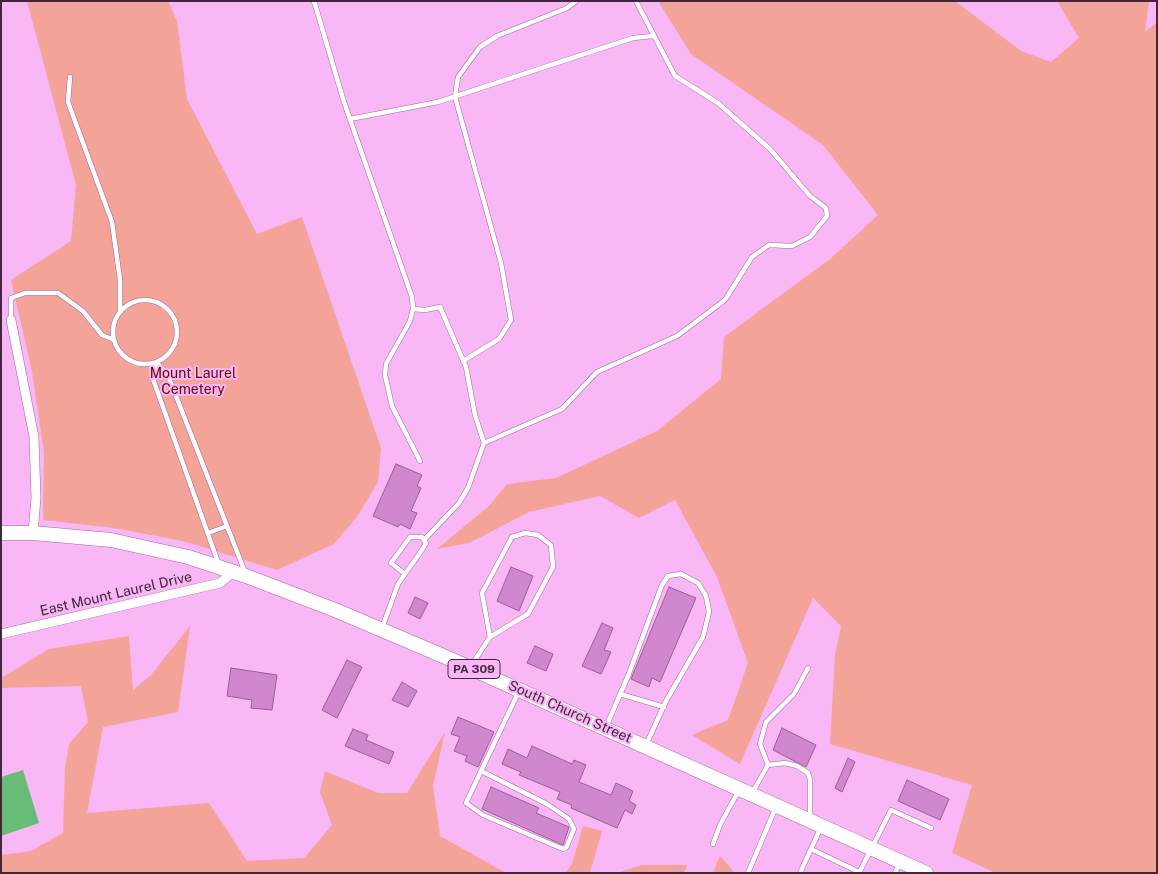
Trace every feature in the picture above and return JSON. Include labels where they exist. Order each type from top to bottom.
[{"type":"highway","name":"South Church Street","points":[[1,533],[33,533],[111,540],[188,557],[233,572],[381,629],[816,823],[870,848],[898,867],[926,873]]},
{"type":"street","points":[[11,320],[34,437],[36,498],[33,533]]},
{"type":"street","name":"East Mount Laurel Drive","points":[[1,634],[220,583],[233,572]]},
{"type":"lane","points":[[314,1],[350,119],[412,297],[413,310],[410,321],[386,364],[384,375],[392,406],[420,461]]},
{"type":"lane","points":[[463,361],[500,339],[511,320],[502,263],[455,97],[458,76],[480,47],[497,36],[567,8],[576,1]]},
{"type":"lane","points":[[484,444],[562,409],[598,372],[677,336],[725,300],[752,257],[769,245],[792,246],[810,237],[827,216],[826,208],[810,196],[770,149],[718,103],[675,76],[636,1]]},
{"type":"lane","points":[[350,119],[438,102],[633,38],[653,36]]},
{"type":"lane","points":[[70,77],[68,102],[112,222],[120,280],[120,311],[113,330],[114,340],[126,357],[145,364],[156,362],[168,353],[176,339],[175,324],[168,310],[160,303],[139,300],[129,304],[120,311]]},
{"type":"lane","points":[[11,320],[11,298],[25,293],[58,293],[83,312],[102,335],[114,340]]},
{"type":"lane","points":[[381,629],[398,584],[422,550],[426,543],[425,539],[459,503],[468,488],[484,444],[463,361],[440,307],[413,310]]},
{"type":"lane","points":[[156,362],[167,373],[226,526],[233,572]]},
{"type":"lane","points":[[156,362],[153,379],[208,532],[233,572]]},
{"type":"lane","points":[[208,532],[226,526]]},
{"type":"lane","points":[[470,668],[490,637],[528,614],[553,567],[551,545],[538,535],[525,533],[512,537],[482,593],[490,637]]},
{"type":"lane","points":[[405,574],[391,564],[410,537],[418,536],[425,539]]},
{"type":"lane","points":[[605,728],[662,585],[668,576],[681,574],[698,584],[706,596],[709,612],[704,637],[664,707],[645,746]]},
{"type":"lane","points":[[768,765],[760,744],[766,722],[794,694],[808,668]]},
{"type":"lane","points":[[481,771],[547,804],[568,819],[574,829],[566,848],[563,849],[484,815],[466,803],[481,771],[519,690]]},
{"type":"lane","points":[[620,694],[664,707]]},
{"type":"lane","points":[[713,844],[720,825],[745,791],[768,765],[785,762],[797,766],[808,773],[816,823],[811,849],[800,873]]},
{"type":"lane","points":[[748,873],[776,805]]},
{"type":"lane","points":[[811,849],[859,872],[891,810],[931,828]]},
{"type":"green space","name":"Mount Laurel Cemetery","points":[[27,1],[168,1],[177,21],[187,99],[257,234],[302,217],[381,448],[378,482],[357,517],[334,544],[277,570],[183,541],[114,528],[43,520],[44,453],[32,371],[11,280],[71,241],[76,185]]},
{"type":"green space","points":[[658,1],[955,1],[1021,51],[1051,62],[1079,38],[1057,1],[1149,1],[1145,32],[1157,22],[1157,873],[996,873],[952,853],[972,785],[830,744],[835,655],[841,626],[813,598],[740,764],[692,735],[728,720],[748,663],[717,577],[675,500],[639,518],[600,496],[529,512],[469,543],[437,549],[489,506],[507,484],[556,478],[657,431],[721,379],[724,337],[830,259],[878,215],[823,145],[691,54]]},
{"type":"green space","points":[[190,626],[178,712],[103,727],[87,813],[209,803],[247,861],[304,858],[332,825],[320,792],[325,771],[378,793],[407,793],[445,732],[433,786],[440,836],[506,873],[1,873],[1,855],[31,851],[63,833],[65,768],[69,744],[88,722],[81,686],[1,688],[1,678],[49,649],[129,636],[133,690],[151,675]]},
{"type":"green space","points":[[583,826],[602,831],[590,873],[565,873],[572,864]]},
{"type":"green space","points":[[720,856],[735,873],[713,873]]},
{"type":"green space","points":[[642,865],[687,865],[684,873],[616,873]]},
{"type":"shaded area","points":[[23,770],[39,823],[1,836],[1,777]]},
{"type":"building","points":[[396,464],[422,475],[417,486],[421,488],[411,511],[417,513],[410,529],[400,524],[398,527],[373,516]]},
{"type":"building","points":[[511,567],[533,576],[519,611],[497,601]]},
{"type":"building","points":[[669,587],[696,598],[660,682],[652,678],[649,687],[631,679]]},
{"type":"building","points":[[415,597],[428,603],[420,619],[408,613]]},
{"type":"building","points":[[602,623],[613,628],[604,650],[611,652],[601,674],[582,666]]},
{"type":"building","points":[[535,646],[553,654],[546,671],[527,663]]},
{"type":"building","points":[[347,660],[362,667],[337,718],[322,710]]},
{"type":"building","points":[[231,668],[277,675],[272,710],[251,708],[252,700],[227,696]]},
{"type":"building","points":[[402,682],[417,691],[408,707],[392,700]]},
{"type":"building","points":[[458,717],[494,732],[478,767],[465,761],[467,756],[454,751],[460,737],[451,734]]},
{"type":"building","points":[[782,728],[816,745],[806,767],[773,750]]},
{"type":"building","points":[[353,729],[368,735],[366,740],[394,752],[389,764],[345,746]]},
{"type":"building","points":[[532,746],[572,764],[574,760],[586,765],[579,782],[611,795],[616,783],[633,791],[629,801],[636,805],[632,814],[625,810],[617,828],[571,808],[572,805],[557,799],[560,792],[519,775],[521,772],[502,764],[508,749],[527,758]]},
{"type":"building","points":[[848,758],[855,762],[842,792],[835,788]]},
{"type":"building","points":[[907,780],[949,799],[940,820],[898,801]]},
{"type":"building","points":[[491,787],[539,808],[536,813],[569,827],[563,845],[482,809]]}]
